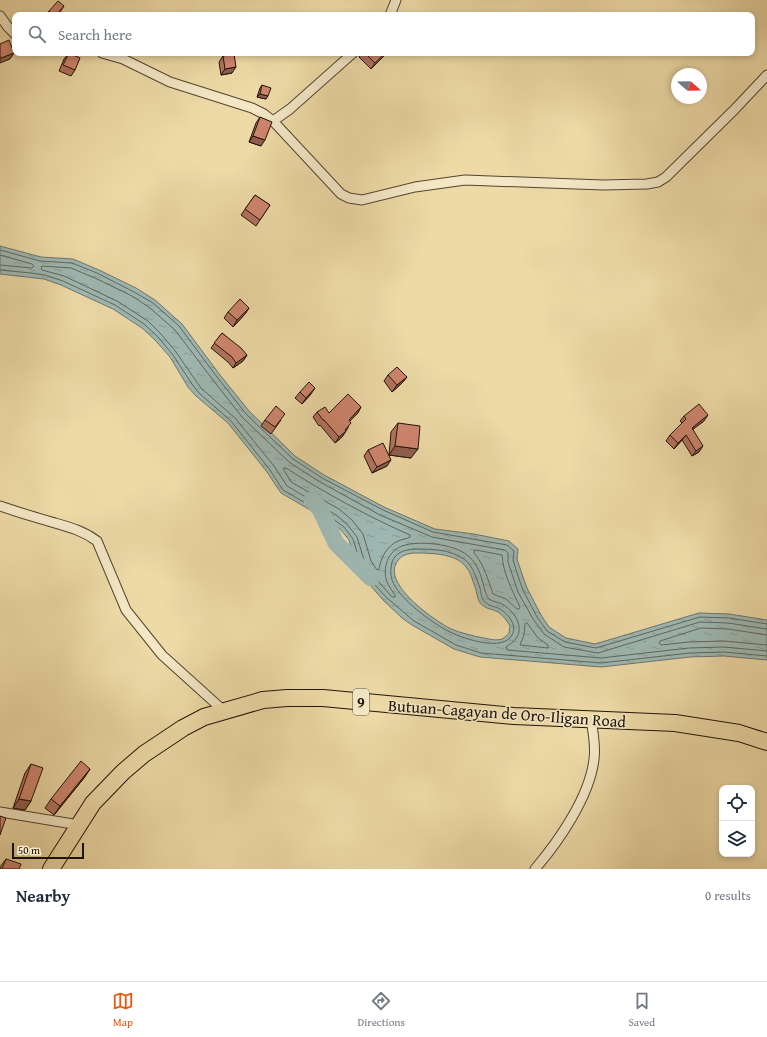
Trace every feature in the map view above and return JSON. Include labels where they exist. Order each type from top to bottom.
[{"type":"highway","name":"Butuan-Cagayan de Oro-Iligan Road","points":[[51,869],[98,798],[123,772],[144,754],[183,728],[204,718],[263,700],[323,698],[506,716],[683,724],[739,733],[767,742]]},
{"type":"street","points":[[391,12],[396,0]]},
{"type":"street","points":[[0,16],[12,31]]},
{"type":"street","points":[[111,56],[170,82],[252,108],[264,114],[273,121],[341,194],[353,199],[362,200],[376,198],[415,187],[465,180],[603,184],[647,184],[658,182],[666,177],[734,110],[767,74]]},
{"type":"street","points":[[273,121],[290,109],[350,56]]},
{"type":"street","points":[[0,506],[76,529],[88,534],[96,541],[126,610],[162,655],[224,711]]},
{"type":"street","points":[[535,869],[572,819],[587,786],[594,759],[594,742],[591,719]]},
{"type":"street","points":[[0,812],[79,825]]},
{"type":"water","points":[[0,246],[41,257],[73,259],[136,288],[155,300],[182,324],[249,411],[295,456],[324,475],[384,507],[435,529],[474,534],[509,541],[518,549],[517,559],[523,577],[541,615],[549,627],[566,638],[595,644],[699,613],[729,614],[767,620],[767,660],[724,656],[690,657],[601,667],[480,657],[454,649],[412,625],[402,618],[383,600],[364,578],[357,567],[349,540],[341,530],[331,522],[281,493],[267,472],[228,423],[196,396],[188,387],[170,357],[142,328],[113,309],[61,285],[44,279],[0,274]],"holes":[[[411,553],[449,556],[462,562],[468,569],[481,604],[503,616],[510,626],[509,633],[502,639],[495,640],[459,632],[443,625],[424,611],[405,593],[398,584],[395,575],[395,566],[398,560]]]},
{"type":"building","points":[[58,1],[64,6],[59,12],[49,11]]},
{"type":"building","points":[[9,40],[12,48],[12,54],[1,58],[0,44]]},
{"type":"building","points":[[68,56],[76,56],[80,58],[75,70],[63,65]]},
{"type":"building","points":[[223,56],[234,56],[236,67],[225,69]]},
{"type":"building","points":[[368,56],[382,56],[375,63]]},
{"type":"building","points":[[262,85],[271,88],[268,96],[260,94]]},
{"type":"building","points":[[260,117],[272,122],[265,140],[253,136]]},
{"type":"building","points":[[255,195],[270,205],[260,220],[245,209]]},
{"type":"building","points":[[240,299],[249,308],[237,320],[228,312]]},
{"type":"building","points":[[222,333],[241,348],[247,355],[236,363],[232,357],[214,343]]},
{"type":"building","points":[[397,367],[407,377],[397,385],[388,375]]},
{"type":"building","points":[[309,382],[315,388],[306,398],[300,392]]},
{"type":"building","points":[[348,394],[361,407],[349,420],[351,423],[345,430],[346,431],[339,437],[317,412],[325,407],[329,413]]},
{"type":"building","points":[[699,404],[708,415],[692,428],[703,446],[696,451],[686,435],[678,443],[670,435],[686,419],[684,416]]},
{"type":"building","points":[[276,406],[285,414],[275,427],[265,420]]},
{"type":"building","points":[[398,423],[420,426],[418,449],[395,446]]},
{"type":"building","points":[[383,443],[391,460],[377,467],[368,450]]},
{"type":"building","points":[[81,761],[90,769],[60,806],[51,799]]},
{"type":"building","points":[[31,764],[43,768],[31,801],[19,799]]},
{"type":"building","points":[[0,816],[6,818],[0,835]]},
{"type":"building","points":[[6,859],[21,864],[19,869],[2,869]]},
{"type":"waterway","points":[[312,500],[320,509],[336,543],[371,578]]}]
